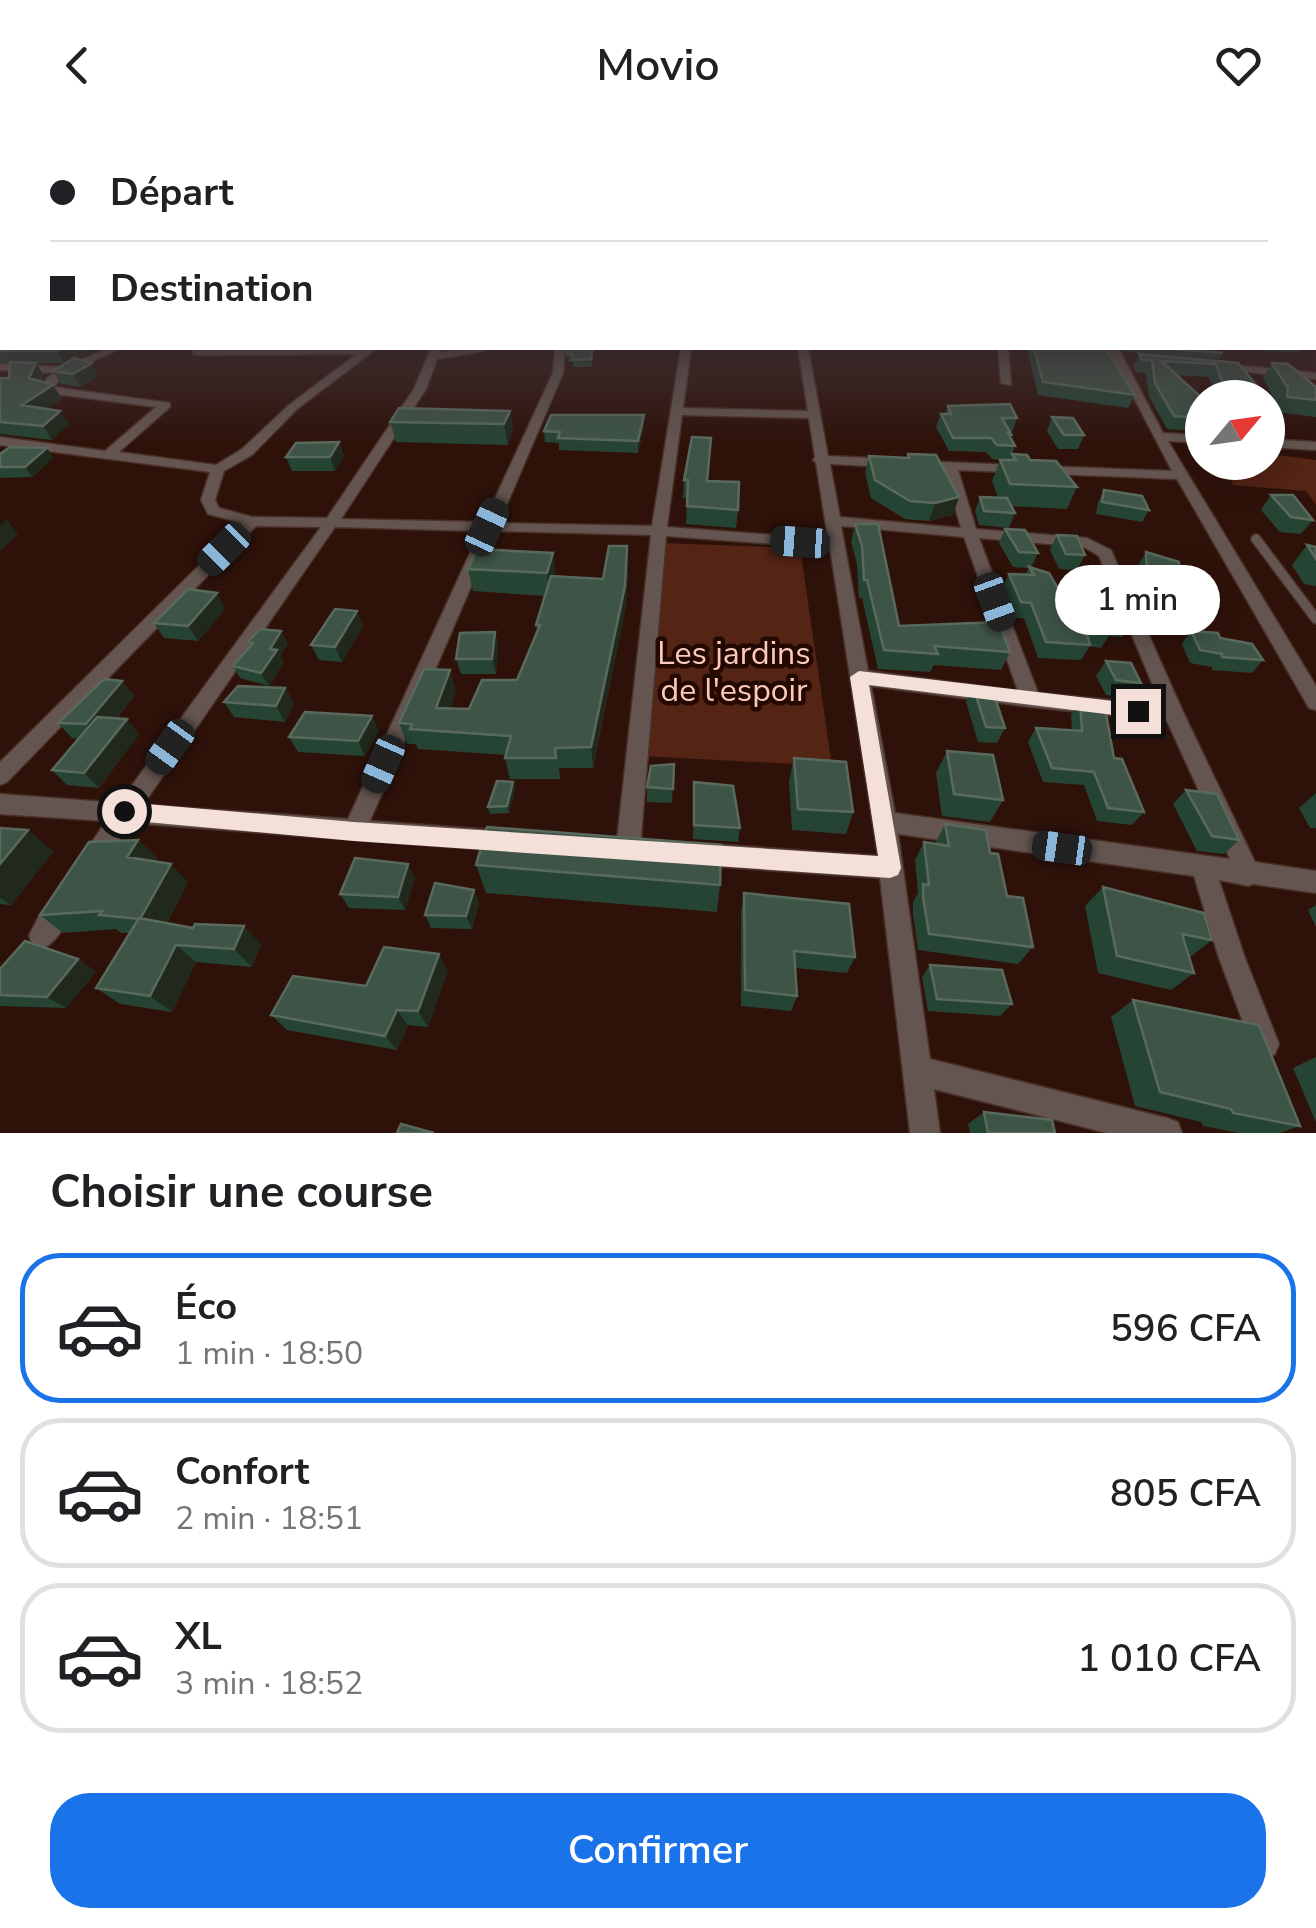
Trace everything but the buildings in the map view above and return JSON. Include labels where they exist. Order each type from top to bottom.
[{"type":"street","points":[[109,351],[50,380],[47,390],[166,405],[110,453]]},
{"type":"street","points":[[197,352],[266,351]]},
{"type":"street","points":[[0,441],[218,468],[248,452],[306,396],[368,351]]},
{"type":"street","points":[[354,832],[558,373],[560,351]]},
{"type":"street","points":[[686,351],[659,531],[637,850],[890,868]]},
{"type":"street","points":[[803,351],[885,822],[925,1133]]},
{"type":"street","points":[[1003,351],[1008,384]]},
{"type":"street","points":[[42,936],[124,811],[332,523],[420,389],[435,352]]},
{"type":"street","points":[[1116,353],[1139,360]]},
{"type":"street","points":[[1116,353],[1159,437],[1316,703]]},
{"type":"street","points":[[0,367],[67,370]]},
{"type":"street","points":[[1218,367],[1316,376]]},
{"type":"street","points":[[678,411],[814,415]]},
{"type":"street","points":[[1159,437],[1185,438]]},
{"type":"street","points":[[1285,444],[1316,446]]},
{"type":"street","points":[[820,460],[1182,476]]},
{"type":"street","points":[[950,466],[971,536],[1031,700]]},
{"type":"street","points":[[218,468],[208,500],[213,510],[252,520],[659,531],[836,544]]},
{"type":"street","points":[[0,776],[252,520]]},
{"type":"street","points":[[832,522],[1086,544],[1106,553],[1174,714],[1249,875]]},
{"type":"street","points":[[859,677],[1174,714]]},
{"type":"street","points":[[0,804],[530,843]]},
{"type":"street","points":[[885,822],[1316,882]]},
{"type":"street","points":[[1204,869],[1232,958],[1272,1063]]},
{"type":"street","points":[[915,1070],[1166,1133]]},
{"type":"lane","points":[[1256,539],[1316,619]]},
{"type":"green space","points":[[1285,456],[1316,460],[1316,505],[1306,491],[1233,485],[1231,480],[1285,480]]},
{"type":"green space","name":"Les jardins de l'espoir","points":[[661,543],[800,548],[832,766],[643,756]]},
{"type":"route","points":[[124,811],[354,832],[890,868],[859,677],[1138,711]]}]
